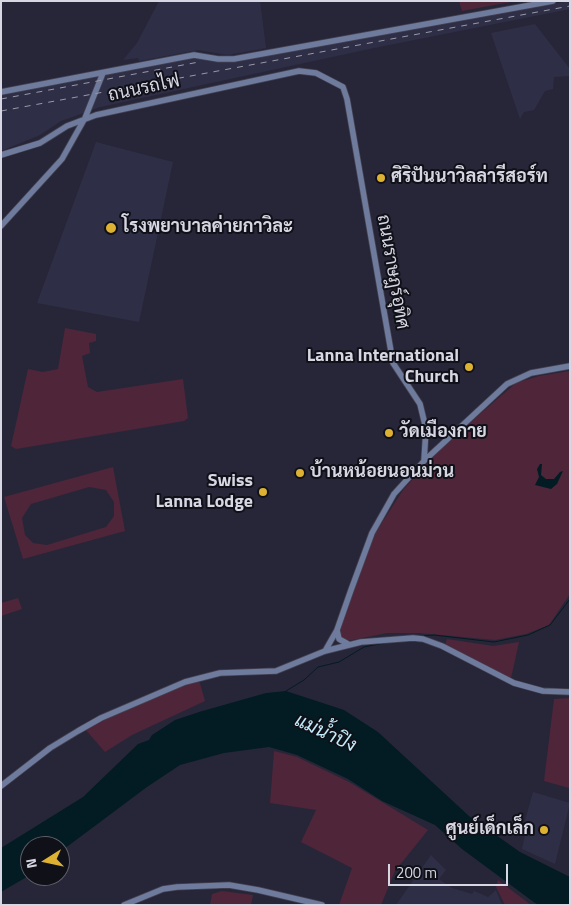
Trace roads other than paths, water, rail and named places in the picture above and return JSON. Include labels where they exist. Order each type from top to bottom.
[{"type":"street","points":[[1,92],[194,55],[218,59],[234,59],[553,1]]},
{"type":"street","name":"ถนนรถไฟ","points":[[1,155],[40,143],[85,118],[299,71]]},
{"type":"street","name":"ถนนราษฎร์อุทิศ","points":[[299,71],[324,76],[338,83],[345,91],[392,363],[420,404],[426,429],[424,460]]},
{"type":"street","points":[[1,226],[62,159],[85,118],[103,73]]},
{"type":"street","points":[[325,651],[337,630],[372,533],[394,494],[424,460],[507,384],[531,373],[570,366]]},
{"type":"street","points":[[337,630],[338,639],[348,644]]},
{"type":"street","points":[[1,786],[50,748],[78,731],[158,693],[212,674],[276,671],[325,651],[348,644],[413,638],[423,639],[442,646],[514,683],[543,691],[570,692]]},
{"type":"street","points":[[124,905],[163,890],[177,887],[234,885],[322,905]]},
{"type":"water","points":[[542,464],[541,475],[546,479],[554,479],[563,471],[557,484],[551,489],[535,485],[539,477],[537,469]]},
{"type":"water","name":"แม่น้ำปิง","points":[[286,691],[344,710],[378,732],[469,816],[520,852],[570,877],[570,905],[539,905],[535,903],[462,849],[435,825],[382,801],[348,779],[297,755],[269,747],[224,753],[180,765],[147,787],[70,845],[70,836],[20,836],[83,797],[138,744],[149,740],[152,735],[175,720],[266,693]]},
{"type":"water","points":[[20,836],[20,881],[1,892],[1,848]]},
{"type":"waterway","points":[[419,636],[434,635],[494,642],[528,635],[550,625],[570,599]]},
{"type":"waterway","points":[[286,691],[304,680],[318,667],[339,662],[364,647],[384,643]]},
{"type":"railway","points":[[1,111],[570,6]]},
{"type":"railway","points":[[1,99],[199,62]]},
{"type":"place","name":"ศิริปันนาวิลล่ารีสอร์ท","points":[[381,178]]},
{"type":"place","name":"โรงพยาบาลค่ายกาวิละ","points":[[111,228]]},
{"type":"place","name":"Lanna International Church","points":[[469,367]]},
{"type":"place","name":"วัดเมืองกาย","points":[[389,433]]},
{"type":"place","name":"บ้านหน้อยนอนม่วน","points":[[300,473]]},
{"type":"place","name":"Swiss Lanna Lodge","points":[[263,492]]},
{"type":"place","name":"ศูนย์เด็กเล็ก","points":[[544,830]]}]
